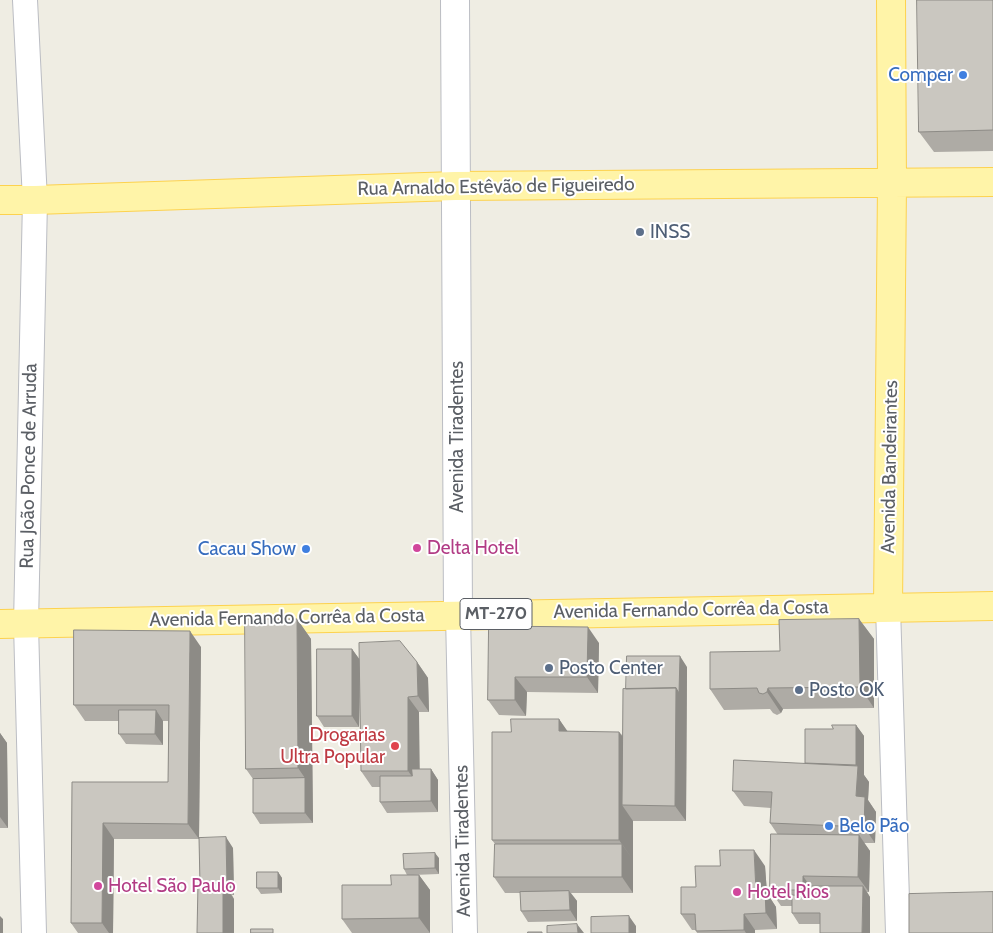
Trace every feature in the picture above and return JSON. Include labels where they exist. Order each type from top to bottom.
[{"type":"main road","name":"Avenida Bandeirantes","points":[[888,607],[892,184],[891,0]]},
{"type":"main road","name":"Rua Arnaldo Estêvão de Figueiredo","points":[[0,200],[455,186],[993,182]]},
{"type":"main road","name":"Avenida Fernando Corrêa da Costa","points":[[13,624],[993,606]]},
{"type":"street","name":"Rua João Ponce de Arruda","points":[[26,0],[35,200],[13,624],[34,933]]},
{"type":"street","name":"Avenida Tiradentes","points":[[454,0],[458,615],[465,933]]},
{"type":"street","name":"Avenida Bandeirantes","points":[[888,607],[898,933]]},
{"type":"building","name":"Comper","points":[[917,0],[993,0],[993,130],[919,132]]},
{"type":"building","points":[[245,619],[297,619],[298,768],[246,769]]},
{"type":"building","points":[[859,619],[860,687],[768,688],[767,692],[763,694],[759,693],[757,688],[710,689],[710,652],[780,651],[779,620]]},
{"type":"building","name":"Posto Center","points":[[489,626],[588,627],[587,677],[515,677],[515,700],[488,700]]},
{"type":"building","points":[[74,630],[190,631],[188,824],[103,823],[102,923],[71,923],[72,782],[168,782],[169,705],[74,705]]},
{"type":"building","name":"Drogarias Ultra Popular","points":[[400,641],[417,662],[418,696],[408,697],[408,771],[361,771],[359,643]]},
{"type":"building","points":[[317,649],[352,649],[352,716],[317,716]]},
{"type":"building","points":[[627,656],[680,656],[679,693],[676,688],[626,689]]},
{"type":"building","points":[[676,688],[675,806],[622,805],[623,689]]},
{"type":"building","points":[[119,710],[156,710],[155,734],[119,734]]},
{"type":"building","points":[[511,719],[559,719],[559,731],[619,732],[619,840],[492,840],[492,732],[511,732]]},
{"type":"building","points":[[832,725],[856,725],[856,765],[805,763],[805,729],[833,729]]},
{"type":"building","points":[[734,760],[858,766],[856,796],[865,797],[864,827],[770,823],[772,792],[733,791]]},
{"type":"building","points":[[412,769],[431,769],[431,801],[380,802],[380,776],[412,776]]},
{"type":"building","points":[[305,778],[305,813],[253,813],[253,779]]},
{"type":"building","points":[[771,834],[859,835],[858,877],[803,876],[803,890],[770,890]]},
{"type":"building","points":[[226,837],[227,885],[223,883],[200,884],[199,838]]},
{"type":"building","points":[[495,844],[622,844],[622,877],[494,877]]},
{"type":"building","name":"Hotel Rios","points":[[720,850],[754,850],[756,891],[765,891],[766,913],[744,914],[744,930],[696,931],[695,914],[681,914],[681,887],[696,887],[695,866],[720,866]]},
{"type":"building","points":[[435,853],[435,868],[404,869],[403,854]]},
{"type":"building","points":[[257,872],[278,872],[278,888],[257,888]]},
{"type":"building","points":[[391,875],[419,875],[419,918],[342,919],[342,885],[391,885]]},
{"type":"building","points":[[223,883],[223,933],[197,933],[198,884]]},
{"type":"building","points":[[809,886],[863,886],[862,933],[820,933],[820,913],[792,913],[792,895],[809,896]]},
{"type":"building","points":[[569,891],[570,910],[521,911],[520,892]]},
{"type":"building","points":[[993,892],[993,933],[909,933],[909,894]]},
{"type":"building","points":[[629,916],[629,933],[591,933],[591,917]]},
{"type":"building","points":[[577,924],[578,933],[547,933],[547,926]]},
{"type":"building","points":[[251,929],[273,929],[273,933],[251,933]]},
{"type":"place","name":"Comper","points":[[963,75]]},
{"type":"place","name":"INSS","points":[[640,232]]},
{"type":"place","name":"Delta Hotel","points":[[417,548]]},
{"type":"place","name":"Cacau Show","points":[[306,549]]},
{"type":"place","name":"Posto Center","points":[[549,668]]},
{"type":"place","name":"Posto OK","points":[[799,690]]},
{"type":"place","name":"Drogarias Ultra Popular","points":[[395,746]]},
{"type":"place","name":"Belo Pão","points":[[829,826]]},
{"type":"place","name":"Hotel São Paulo","points":[[98,886]]},
{"type":"place","name":"Hotel Rios","points":[[737,892]]}]
